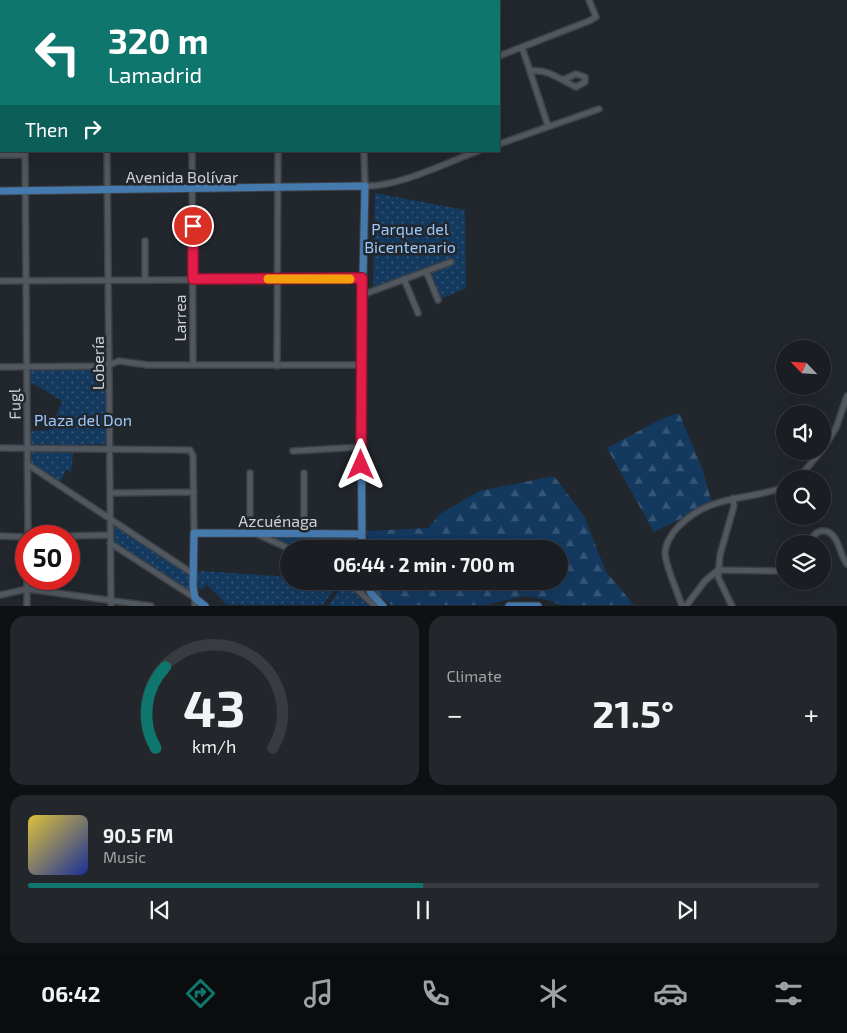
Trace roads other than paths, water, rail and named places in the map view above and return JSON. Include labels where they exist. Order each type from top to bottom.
[{"type":"main road","name":"Avenida Bolívar","points":[[0,191],[278,189],[364,186]]},
{"type":"main road","points":[[362,540],[361,365],[364,186]]},
{"type":"main road","points":[[194,533],[192,573],[195,602],[205,606]]},
{"type":"main road","name":"Azcuénaga","points":[[194,533],[362,534]]},
{"type":"main road","points":[[370,590],[383,606]]},
{"type":"main road","points":[[509,606],[538,606]]},
{"type":"street","points":[[500,56],[596,17],[589,0]]},
{"type":"street","points":[[522,47],[548,126]]},
{"type":"street","points":[[530,71],[545,71],[563,80]]},
{"type":"street","points":[[500,144],[599,109]]},
{"type":"street","name":"Lobería","points":[[107,152],[110,280],[111,602]]},
{"type":"street","name":"Larrea","points":[[192,152],[193,365]]},
{"type":"street","points":[[277,366],[278,152]]},
{"type":"street","points":[[364,152],[364,186],[387,185],[470,153]]},
{"type":"street","points":[[0,155],[25,153]]},
{"type":"street","name":"Fugl","points":[[25,153],[27,525]]},
{"type":"street","points":[[145,242],[145,280]]},
{"type":"street","points":[[362,295],[451,262]]},
{"type":"street","points":[[426,271],[438,300]]},
{"type":"street","points":[[0,281],[362,278]]},
{"type":"street","points":[[404,278],[418,313]]},
{"type":"street","points":[[0,367],[110,365],[119,361],[148,365],[361,365]]},
{"type":"street","points":[[831,436],[836,428],[847,396]]},
{"type":"street","points":[[293,451],[361,447]]},
{"type":"street","points":[[0,448],[190,450],[192,452],[194,492],[194,533]]},
{"type":"street","points":[[805,470],[814,460]]},
{"type":"street","points":[[27,464],[192,573]]},
{"type":"street","points":[[250,473],[253,533],[280,545]]},
{"type":"street","points":[[304,473],[304,533]]},
{"type":"street","points":[[682,606],[665,554],[672,533],[687,518],[712,503],[764,494],[776,490]]},
{"type":"street","points":[[110,493],[194,492]]},
{"type":"street","points":[[732,606],[718,577],[718,570],[734,506],[733,498]]},
{"type":"street","points":[[816,535],[819,532],[825,531],[834,536],[843,560],[847,564]]},
{"type":"street","points":[[0,536],[15,537]]},
{"type":"street","points":[[80,536],[110,536]]},
{"type":"street","points":[[110,543],[195,602]]},
{"type":"street","points":[[686,606],[705,582],[718,570],[776,571]]},
{"type":"street","points":[[0,595],[22,590]]},
{"type":"street","points":[[27,590],[27,606]]},
{"type":"street","points":[[33,590],[151,606]]},
{"type":"street","points":[[358,590],[375,606]]},
{"type":"park label","name":"Parque del Bicentenario","points":[[410,237]]},
{"type":"park label","name":"Plaza del Don","points":[[83,419]]}]
